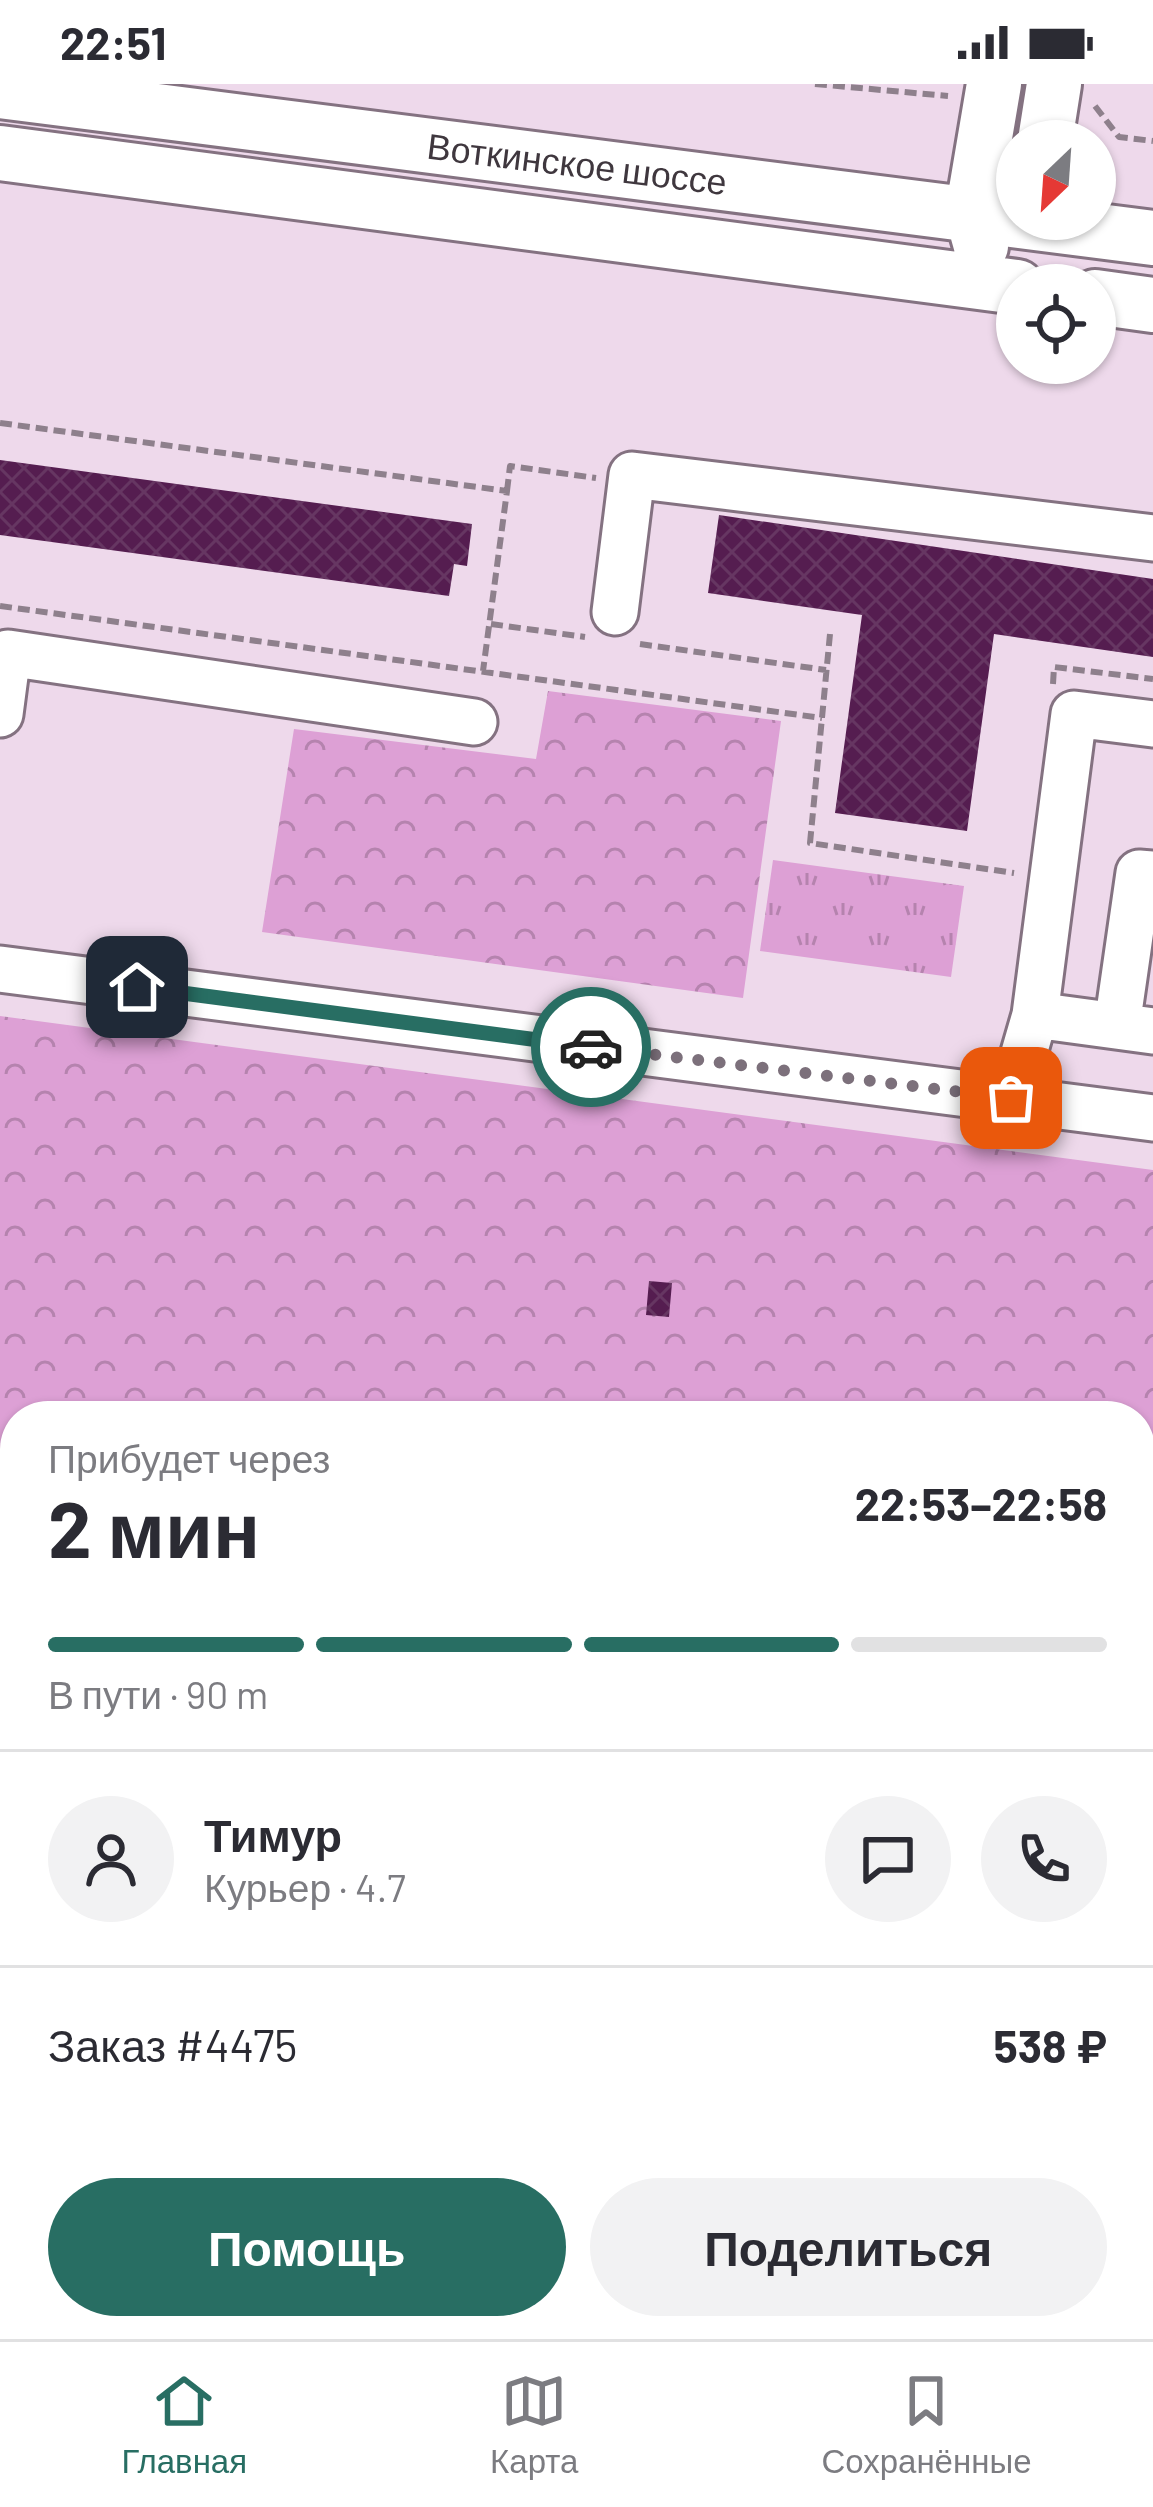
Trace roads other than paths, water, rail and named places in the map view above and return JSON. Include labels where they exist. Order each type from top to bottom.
[{"type":"main road","points":[[994,84],[972,214],[996,267]]},
{"type":"main road","name":"Воткинское шоссе","points":[[0,91],[996,216]]},
{"type":"main road","name":"Воткинское шоссе","points":[[0,153],[996,284]]},
{"type":"main road","name":"Воткинское шоссе","points":[[1116,232],[1153,238]]},
{"type":"main road","points":[[1116,300],[1153,305]]},
{"type":"street","points":[[614,631],[632,475],[1153,538]]},
{"type":"street","points":[[0,714],[8,653],[474,722]]},
{"type":"street","points":[[1011,1098],[1035,1015],[1074,714],[1153,724]]},
{"type":"street","points":[[1035,1015],[1135,1029],[1139,872],[1153,874]]},
{"type":"street","points":[[0,969],[1153,1118]]}]
